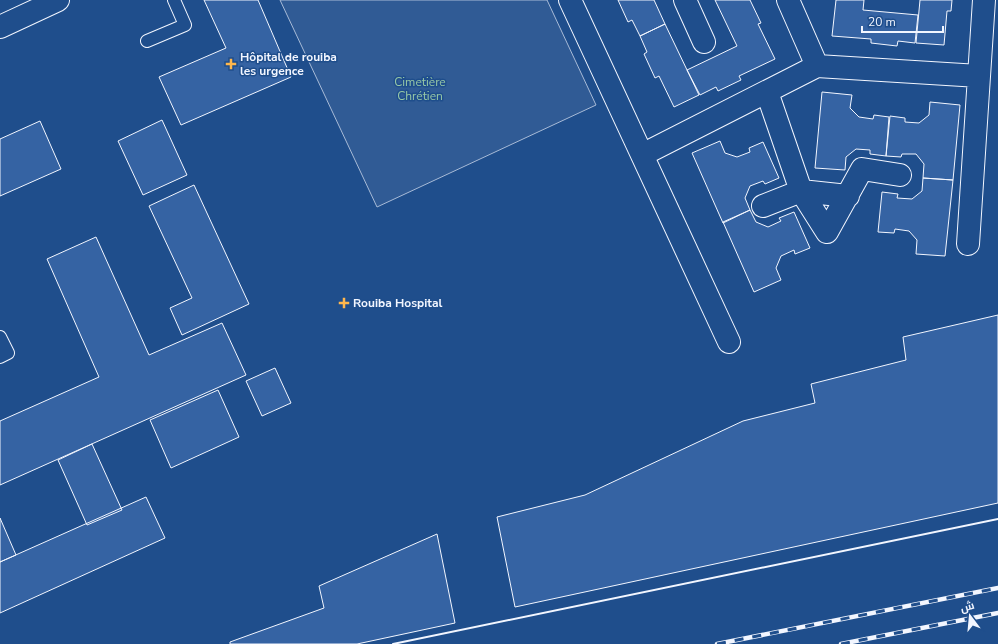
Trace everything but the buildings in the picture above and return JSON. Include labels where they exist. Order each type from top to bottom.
[{"type":"street","points":[[0,27],[58,0]]},
{"type":"street","points":[[570,0],[729,342]]},
{"type":"street","points":[[684,0],[704,42]]},
{"type":"street","points":[[788,0],[817,66]]},
{"type":"street","points":[[968,244],[984,0]]},
{"type":"street","points":[[642,155],[817,66],[979,76]]},
{"type":"street","points":[[767,92],[801,191],[827,232],[862,169],[900,175]]},
{"type":"street","points":[[763,206],[801,191],[848,196]]},
{"type":"lane","points":[[148,40],[185,25],[174,0]]},
{"type":"lane","points":[[0,337],[8,353],[0,357]]},
{"type":"shaded area","name":"Cimetière Chrétien","points":[[280,0],[547,0],[596,105],[377,207]]},
{"type":"railway","points":[[717,644],[998,588]]},
{"type":"railway","points":[[841,644],[998,613]]},
{"type":"wall","points":[[393,644],[998,519]]},
{"type":"place","name":"Hôpital de rouiba les urgence","points":[[231,64]]},
{"type":"place","name":"Rouiba Hospital","points":[[344,303]]}]
